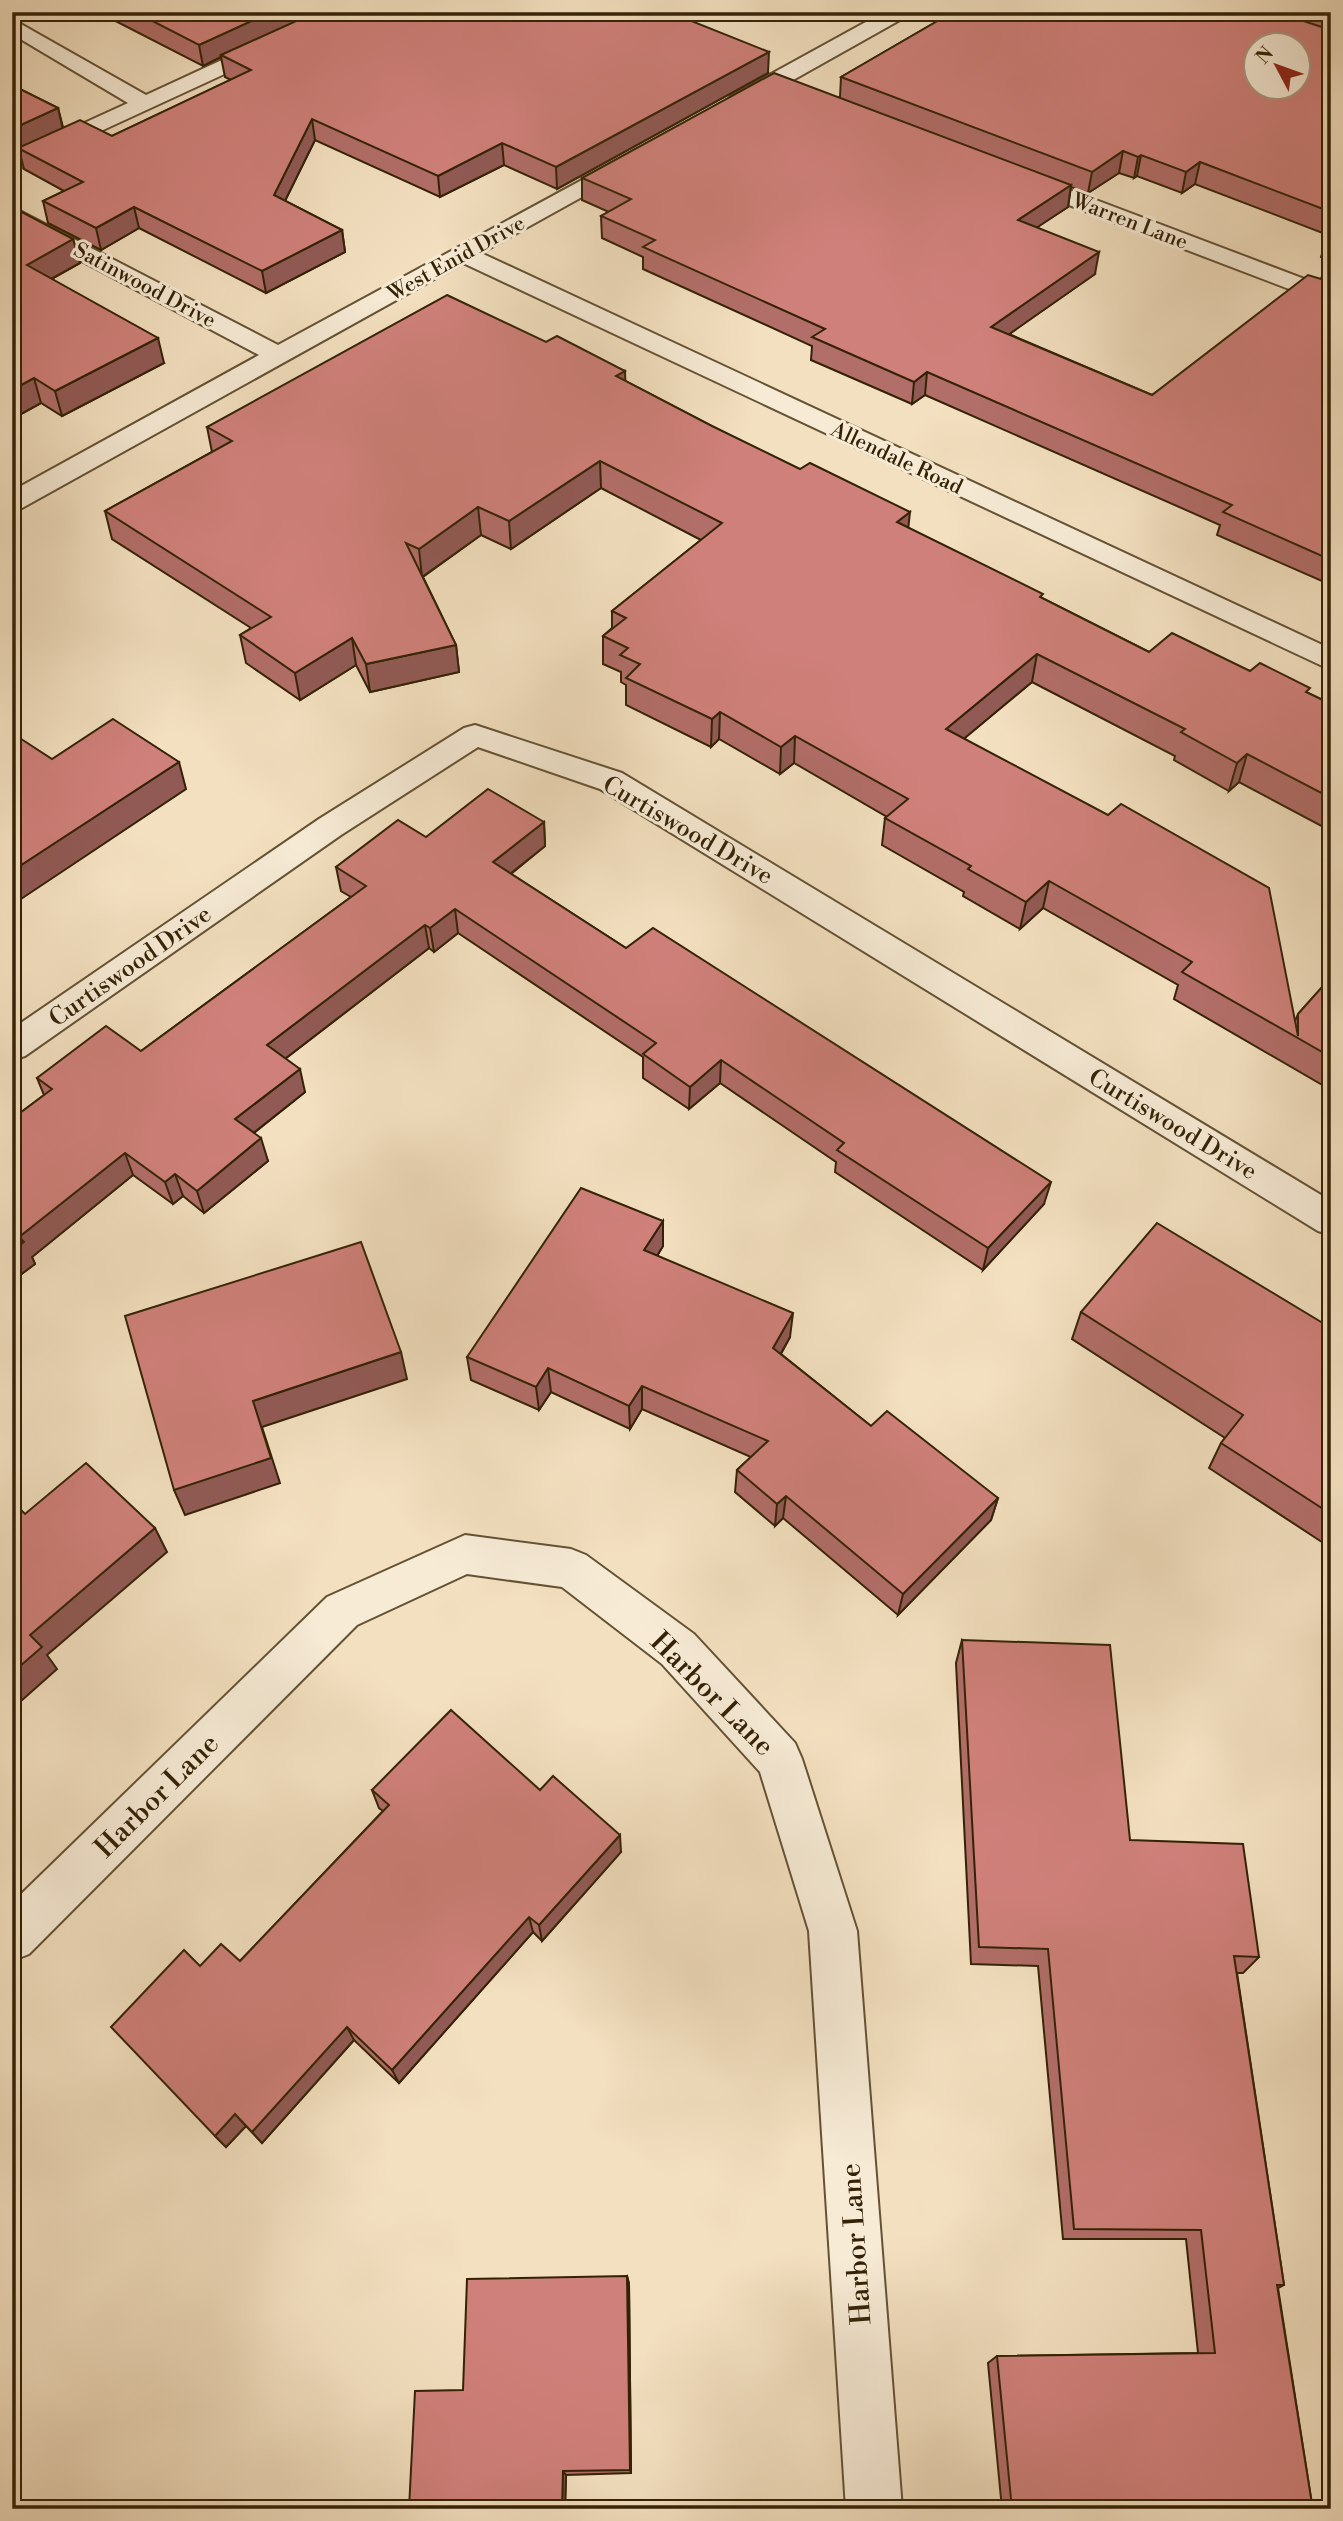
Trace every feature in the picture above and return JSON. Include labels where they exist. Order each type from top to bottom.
[{"type":"street","points":[[12,164],[343,12]]},
{"type":"street","points":[[724,109],[900,12]]},
{"type":"street","points":[[12,25],[145,104]]},
{"type":"street","points":[[772,83],[798,93]]},
{"type":"street","name":"West Enid Drive","points":[[12,502],[653,148]]},
{"type":"street","name":"Warren Lane","points":[[1006,173],[1331,298]]},
{"type":"street","name":"Satinwood Drive","points":[[12,214],[278,355]]},
{"type":"street","name":"Allendale Road","points":[[464,254],[1331,661]]},
{"type":"street","name":"Curtiswood Drive","points":[[12,1047],[331,827],[474,735],[611,781],[1331,1220]]},
{"type":"street","name":"Harbor Lane","points":[[12,1937],[342,1611],[465,1554],[571,1569],[678,1649],[779,1759],[833,1931],[874,2509]]},
{"type":"building","points":[[135,12],[271,12],[199,45]]},
{"type":"building","points":[[316,12],[669,12],[769,52],[556,167],[502,143],[438,176],[312,119],[274,195],[342,230],[262,271],[134,207],[96,228],[43,201],[83,182],[18,148],[80,120],[112,136],[251,70],[221,55]]},
{"type":"building","points":[[953,12],[1276,12],[1331,30],[1331,212],[1200,162],[1186,172],[1123,151],[1092,172],[841,77]]},
{"type":"building","points":[[774,73],[1071,185],[1018,220],[1099,252],[991,327],[1152,395],[1308,275],[1331,282],[1331,560],[1223,512],[1232,505],[927,372],[914,382],[812,337],[825,329],[643,247],[655,240],[601,216],[631,199],[582,178]]},
{"type":"building","points":[[12,85],[58,108],[12,129]]},
{"type":"building","points":[[18,210],[73,239],[27,265],[158,338],[55,391],[34,378],[12,390],[12,213]]},
{"type":"building","points":[[447,295],[546,342],[557,336],[625,371],[616,376],[712,426],[800,469],[810,463],[910,512],[897,522],[1043,594],[1040,597],[1149,652],[1172,633],[1250,671],[1260,663],[1310,688],[1306,692],[1331,704],[1331,798],[1247,754],[1237,763],[1181,732],[1185,729],[1037,654],[946,729],[1108,815],[1121,804],[1269,888],[1298,1036],[1298,1014],[1331,977],[1331,1057],[1182,972],[1192,962],[1049,881],[1026,902],[968,869],[971,866],[885,818],[908,799],[795,736],[781,747],[720,712],[712,719],[626,678],[640,664],[620,655],[628,648],[603,636],[626,618],[612,611],[722,523],[600,461],[509,521],[478,507],[419,549],[406,543],[456,645],[366,664],[352,638],[295,673],[240,635],[271,617],[105,511],[232,441],[207,427]]},
{"type":"building","points":[[113,719],[179,762],[12,871],[12,733],[52,759]]},
{"type":"building","points":[[488,789],[544,822],[493,862],[626,948],[653,928],[1051,1182],[988,1248],[837,1150],[844,1143],[721,1060],[690,1087],[643,1054],[656,1043],[455,909],[430,928],[425,925],[267,1045],[300,1069],[235,1119],[261,1138],[197,1191],[175,1174],[165,1182],[125,1153],[19,1237],[24,1242],[12,1251],[12,1119],[52,1089],[37,1078],[106,1026],[141,1051],[366,886],[336,867],[398,820],[426,837]]},
{"type":"building","points":[[581,1188],[663,1221],[644,1250],[793,1313],[773,1348],[871,1426],[887,1411],[998,1498],[903,1594],[786,1496],[777,1504],[737,1470],[768,1441],[642,1386],[629,1406],[548,1368],[536,1387],[467,1357]]},
{"type":"building","points":[[1157,1223],[1331,1328],[1331,1514],[1221,1443],[1243,1415],[1081,1312]]},
{"type":"building","points":[[361,1242],[401,1352],[253,1401],[271,1458],[174,1490],[125,1316]]},
{"type":"building","points":[[86,1463],[155,1528],[30,1635],[42,1647],[12,1673],[12,1501],[25,1514]]},
{"type":"building","points":[[962,1640],[1110,1645],[1130,1840],[1243,1844],[1259,1957],[1234,1956],[1284,2285],[1277,2285],[1312,2504],[1220,2505],[1221,2509],[1012,2509],[997,2356],[1215,2353],[1201,2230],[1074,2229],[1048,1949],[979,1947]]},
{"type":"building","points":[[451,1710],[540,1790],[553,1776],[620,1835],[539,1925],[529,1917],[392,2070],[347,2027],[252,2132],[235,2114],[215,2136],[111,2027],[184,1950],[200,1966],[221,1944],[240,1961],[389,1805],[372,1790]]},
{"type":"building","points":[[627,2276],[630,2470],[563,2471],[562,2509],[409,2509],[415,2391],[463,2390],[467,2279]]}]
